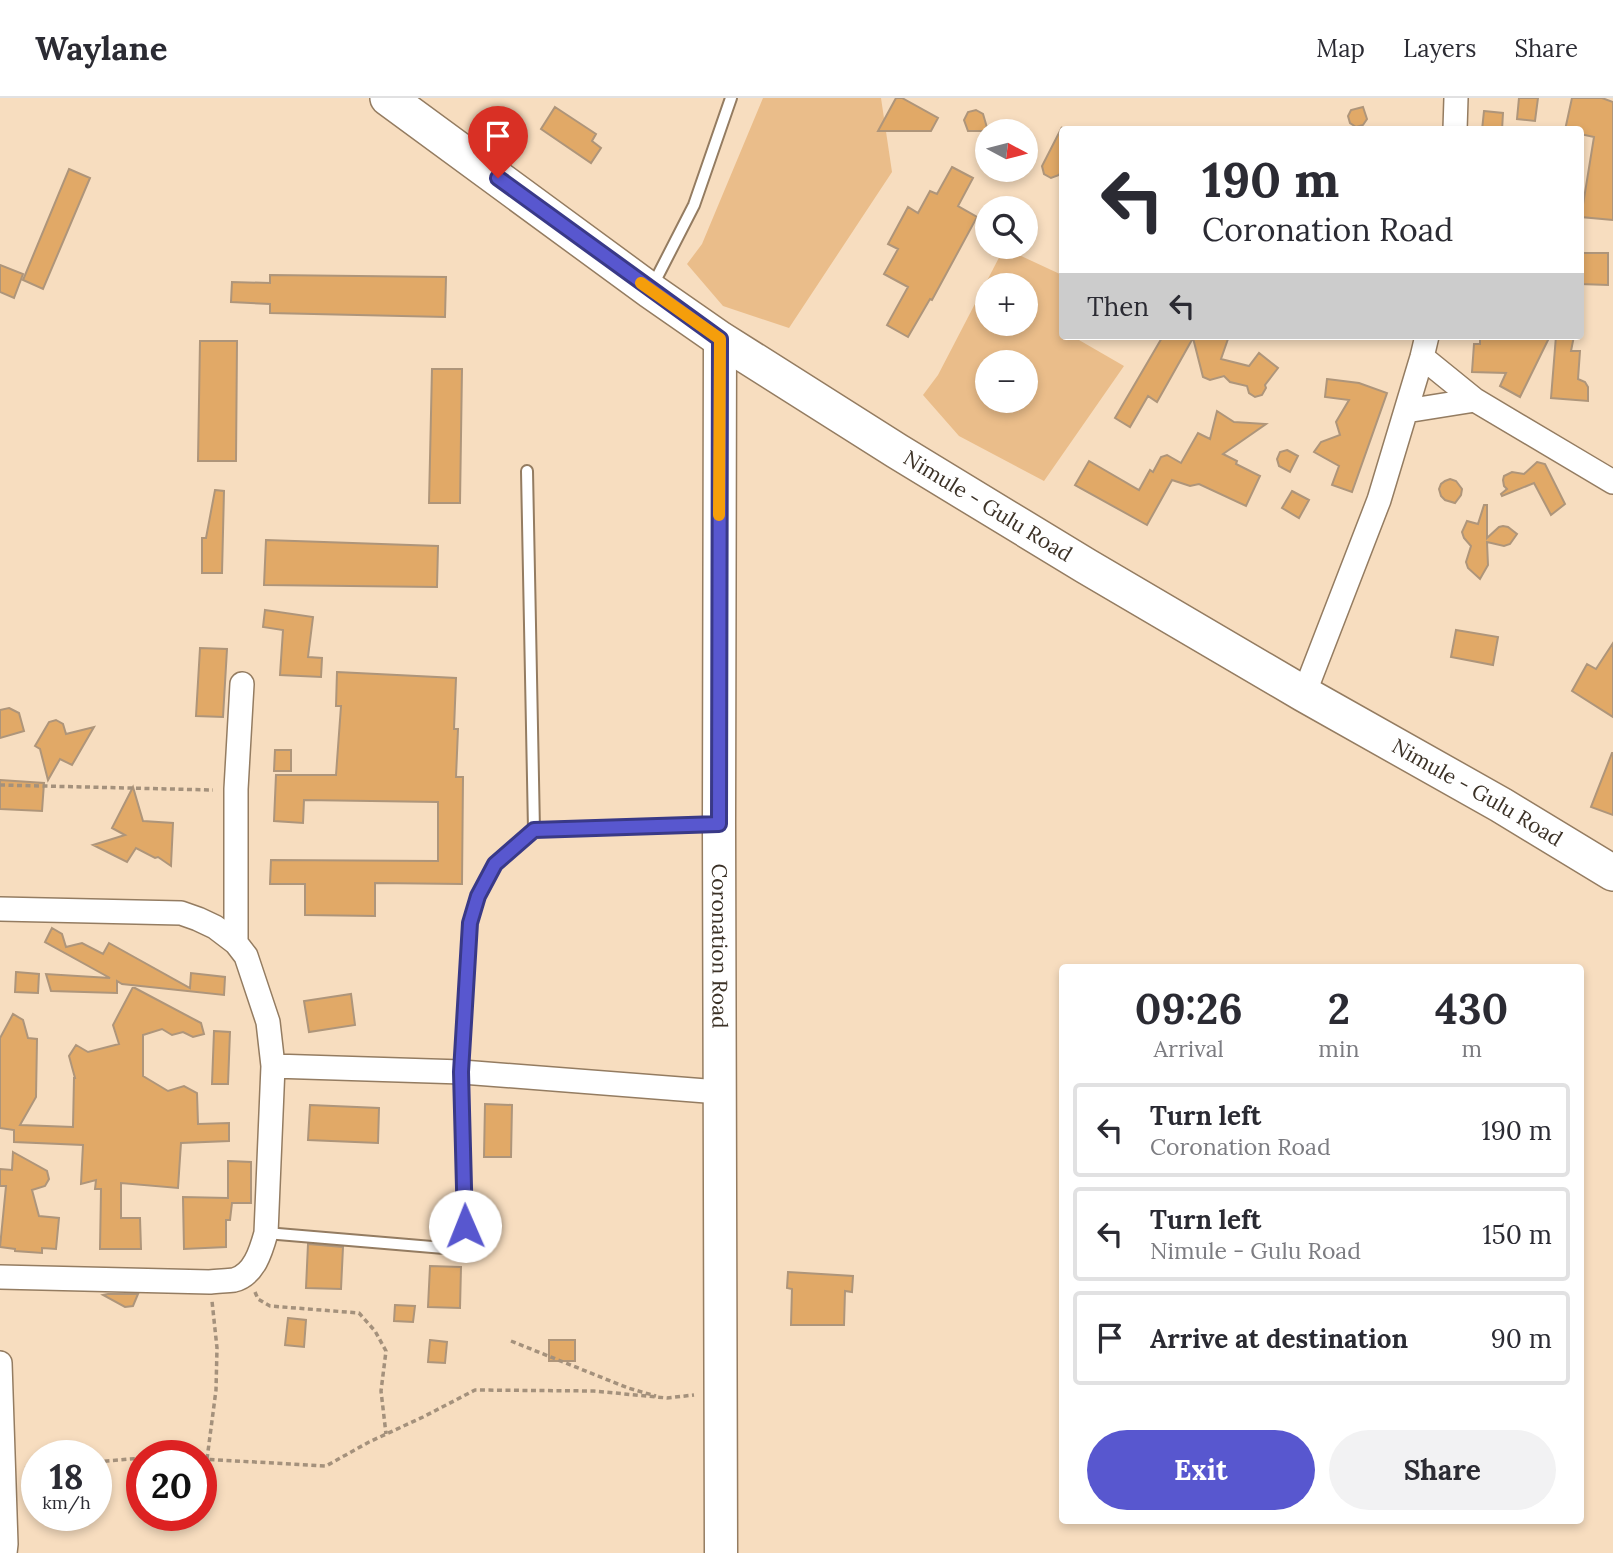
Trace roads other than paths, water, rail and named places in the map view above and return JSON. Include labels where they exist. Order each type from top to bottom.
[{"type":"main road","name":"Nimule - Gulu Road","points":[[388,98],[720,339],[1086,566],[1304,694],[1501,805],[1613,873]]},
{"type":"main road","name":"Coronation Road","points":[[720,339],[721,1553]]},
{"type":"street","points":[[1455,126],[1456,98]]},
{"type":"street","points":[[1304,694],[1379,500],[1425,346]]},
{"type":"street","points":[[1425,346],[1475,400],[1613,482]]},
{"type":"street","points":[[1406,411],[1475,400]]},
{"type":"street","points":[[236,943],[236,789],[242,684]]},
{"type":"street","points":[[0,909],[181,913],[215,927],[236,943],[246,956],[268,1022],[273,1066],[266,1234],[260,1253],[247,1275],[235,1280],[210,1282],[0,1276]]},
{"type":"street","points":[[273,1066],[461,1072],[719,1092]]},
{"type":"street","points":[[0,1363],[5,1553]]},
{"type":"lane","points":[[651,291],[694,205],[731,98]]},
{"type":"lane","points":[[527,471],[534,830]]},
{"type":"lane","points":[[266,1234],[444,1248],[458,1240],[465,1226],[461,1072],[470,923],[478,896],[495,864],[534,830],[719,824]]}]
